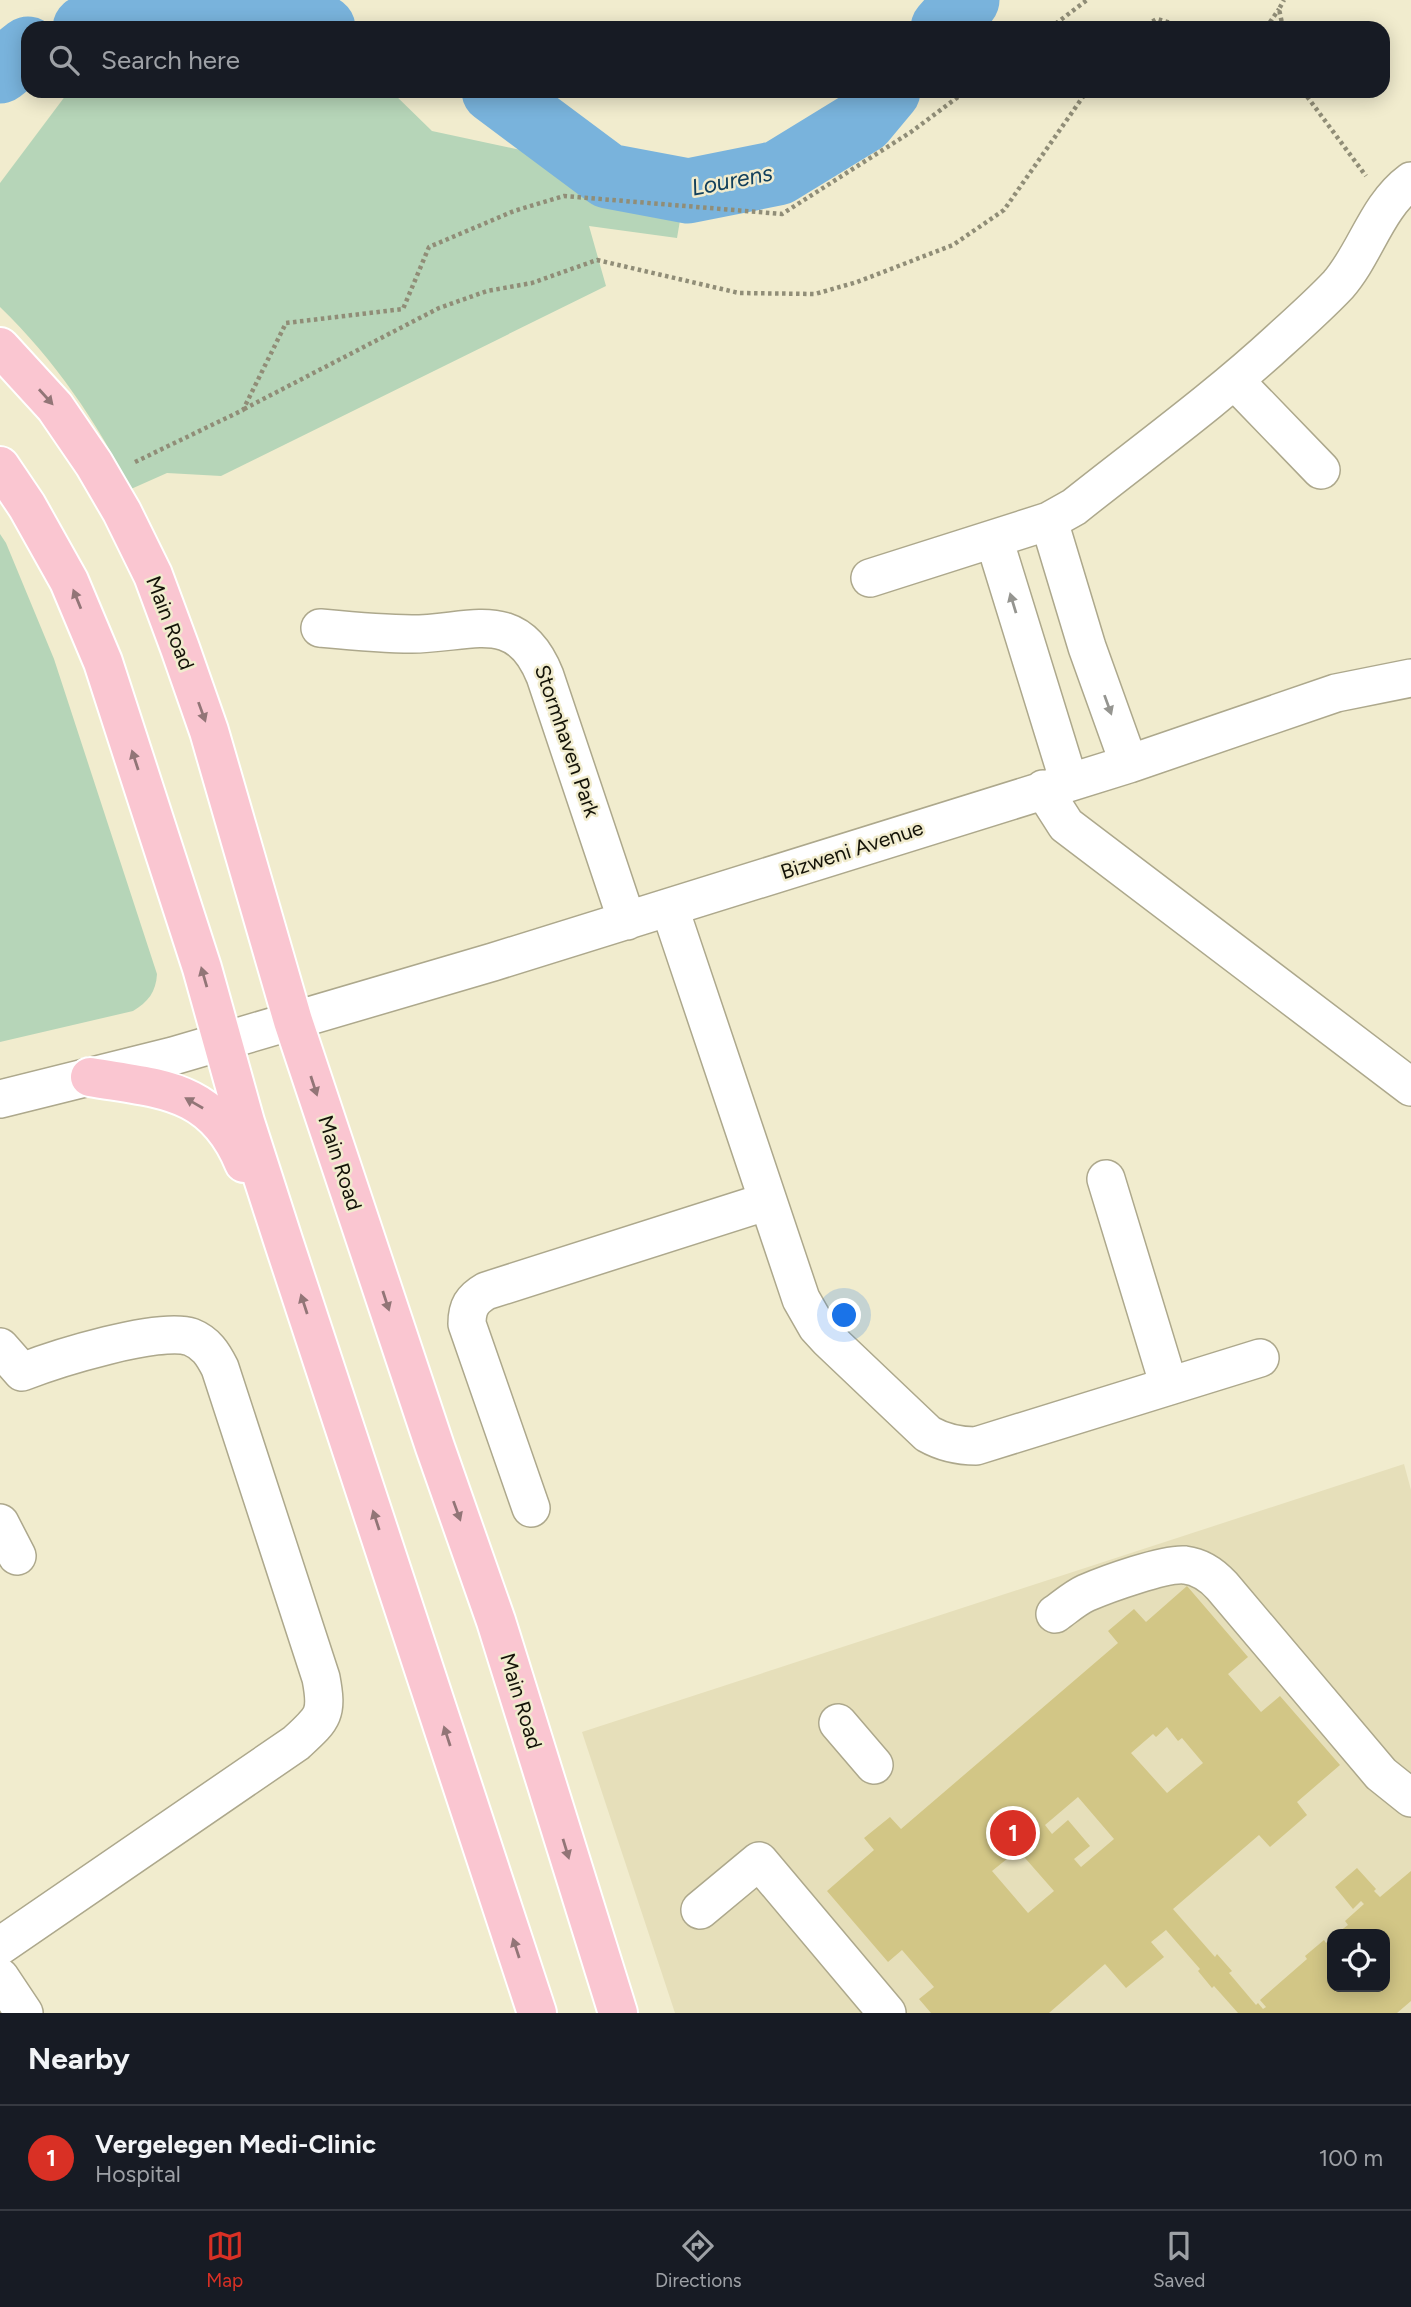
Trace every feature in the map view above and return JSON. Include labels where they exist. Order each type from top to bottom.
[{"type":"main road","name":"Main Road","points":[[0,347],[55,407],[122,512],[153,575],[201,707],[293,1021],[496,1621],[618,2013]]},
{"type":"main road","points":[[0,466],[27,506],[69,581],[103,662],[202,968],[283,1240],[537,2013]]},
{"type":"main road","points":[[90,1077],[159,1087],[202,1108],[224,1126],[237,1147],[264,1209],[283,1240]]},
{"type":"street","points":[[870,578],[1049,521],[1074,507],[1235,382],[1339,284],[1399,193]]},
{"type":"street","points":[[1235,382],[1321,470]]},
{"type":"street","points":[[1049,521],[1087,647],[1129,764]]},
{"type":"street","points":[[994,539],[1066,825],[1411,1087]]},
{"type":"street","name":"Stormhaven Park","points":[[320,628],[415,634],[497,629],[526,643],[537,656],[545,676],[627,921]]},
{"type":"street","name":"Bizweni Avenue","points":[[0,1099],[222,1042],[670,909],[1129,764],[1336,693],[1411,678]]},
{"type":"street","points":[[670,909],[801,1298],[817,1327],[928,1434],[943,1442],[976,1446],[1261,1358]]},
{"type":"street","points":[[1106,1179],[1169,1386]]},
{"type":"street","points":[[531,1508],[467,1324],[470,1306],[486,1291],[768,1201]]},
{"type":"street","points":[[0,1946],[296,1743],[320,1721],[326,1701],[321,1678],[220,1368],[205,1345],[194,1338],[170,1335],[7,1370]]},
{"type":"street","points":[[0,1523],[17,1556]]},
{"type":"street","points":[[1055,1614],[1084,1594],[1168,1566],[1184,1565],[1200,1569],[1222,1586],[1381,1774],[1411,1798]]},
{"type":"street","points":[[838,1723],[874,1765]]},
{"type":"street","points":[[700,1910],[759,1861],[887,2013]]},
{"type":"street","points":[[0,1977],[24,2013]]},
{"type":"path","points":[[1059,21],[1087,0]]},
{"type":"path","points":[[1271,21],[1284,0]]},
{"type":"path","points":[[1279,9],[1282,21]]},
{"type":"path","points":[[243,410],[286,323],[403,309],[429,247],[514,211],[564,195],[782,214],[911,132],[957,98]]},
{"type":"path","points":[[102,478],[243,410],[439,308],[487,292],[532,283],[597,260],[739,293],[815,295],[953,245],[1004,210],[1082,98]]},
{"type":"path","points":[[1310,98],[1399,193]]},
{"type":"shaded area","points":[[1404,1464],[1411,1490],[1411,2013],[675,2013],[582,1732]]},
{"type":"green space","points":[[64,98],[398,98],[432,131],[530,152],[601,187],[684,197],[677,238],[589,226],[606,286],[221,476],[167,473],[131,489],[104,439],[73,392],[39,348],[0,307],[0,183]]},
{"type":"green space","points":[[0,534],[54,659],[157,974],[150,996],[133,1011],[0,1042]]},
{"type":"building","points":[[1187,1586],[1248,1657],[1228,1674],[1261,1712],[1280,1696],[1340,1765],[1297,1802],[1307,1815],[1270,1847],[1259,1835],[1173,1909],[1215,1957],[1217,1954],[1232,1971],[1229,1973],[1256,2005],[1258,2003],[1263,2009],[1266,2007],[1260,2000],[1307,1959],[1305,1956],[1324,1940],[1327,1942],[1327,1992],[1390,1992],[1390,1929],[1343,1929],[1348,1925],[1345,1921],[1364,1904],[1361,1901],[1353,1909],[1335,1887],[1357,1868],[1380,1897],[1411,1871],[1411,2001],[1397,2013],[1238,2013],[1214,1986],[1212,1988],[1198,1971],[1200,1969],[1166,1930],[1151,1942],[1164,1957],[1126,1988],[1105,1964],[1049,2013],[931,2013],[919,1999],[934,1987],[902,1950],[888,1962],[827,1891],[874,1850],[864,1838],[890,1817],[901,1829],[1118,1643],[1108,1631],[1134,1609],[1146,1622]],"holes":[[[1167,1727],[1178,1741],[1182,1738],[1203,1763],[1167,1793],[1131,1753],[1153,1734],[1156,1737]],[[1078,1797],[1114,1839],[1081,1867],[1074,1859],[1090,1846],[1068,1820],[1052,1834],[1045,1825]],[[1018,1850],[1054,1891],[1028,1913],[992,1871]]]},
{"type":"waterway","name":"Lourens","points":[[949,21],[967,0]]},
{"type":"waterway","name":"Lourens","points":[[124,21],[273,14],[298,21]]},
{"type":"waterway","name":"Lourens","points":[[0,71],[21,54]]},
{"type":"waterway","name":"Lourens","points":[[503,98],[608,176],[688,191],[778,173],[863,121],[882,98]]},
{"type":"place","name":"Vergelegen Medi-Clinic","points":[[1013,1833]]}]
